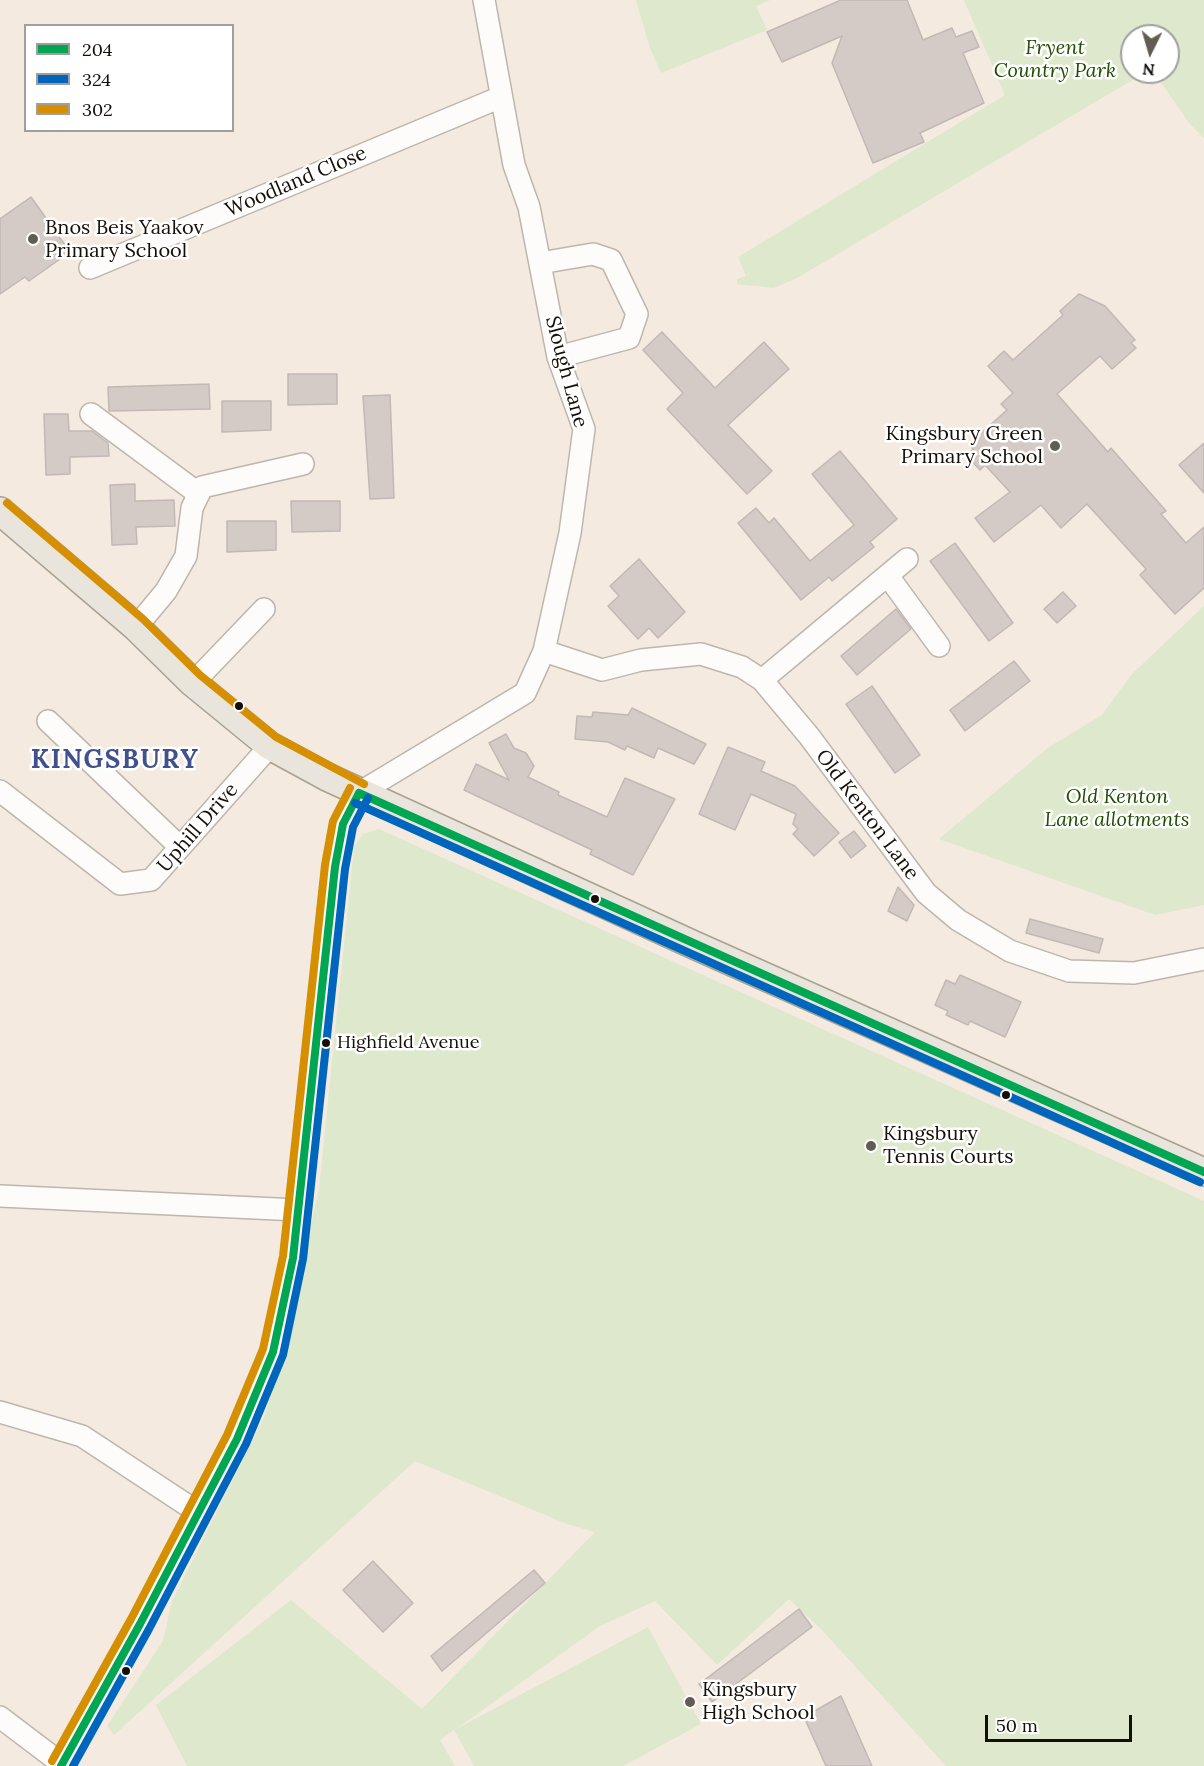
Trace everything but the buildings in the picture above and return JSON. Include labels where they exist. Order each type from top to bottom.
[{"type":"main road","points":[[0,511],[136,627],[193,683],[270,746],[359,793],[1204,1172]]},
{"type":"street","name":"Slough Lane","points":[[359,793],[525,693],[544,651],[570,533],[584,429],[558,357],[529,207],[514,165],[484,0]]},
{"type":"street","name":"Woodland Close","points":[[90,268],[501,97]]},
{"type":"street","points":[[540,262],[593,254],[611,260],[638,314],[629,338],[558,357]]},
{"type":"street","points":[[91,414],[199,494]]},
{"type":"street","points":[[136,627],[166,591],[186,556],[192,508],[202,488],[303,464]]},
{"type":"street","points":[[762,680],[907,559]]},
{"type":"street","points":[[888,576],[939,646]]},
{"type":"street","points":[[193,683],[264,609]]},
{"type":"street","name":"Old Kenton Lane","points":[[544,651],[602,670],[641,660],[701,654],[742,667],[762,680],[809,736],[926,893],[958,920],[1010,951],[1070,971],[1134,974],[1204,959]]},
{"type":"street","points":[[48,721],[180,847]]},
{"type":"street","name":"Uphill Drive","points":[[0,791],[120,884],[151,880],[270,746]]},
{"type":"street","points":[[0,1717],[61,1765],[237,1439],[273,1352],[286,1299],[298,1210],[332,886],[343,824],[359,793]]},
{"type":"street","points":[[0,1196],[298,1210]]},
{"type":"street","points":[[0,1412],[82,1436],[199,1513]]},
{"type":"green space","points":[[636,0],[770,0],[756,6],[767,30],[661,73],[650,48]]},
{"type":"green space","name":"Fryent Country Park","points":[[964,0],[1204,0],[1204,138],[1189,123],[1162,84],[1180,84],[1180,24],[1120,24],[1120,84],[1126,84],[797,278],[774,288],[737,284],[737,279],[746,276],[738,257],[1005,95]]},
{"type":"green space","name":"Old Kenton Lane allotments","points":[[1204,606],[1204,905],[1155,915],[939,839],[1049,747],[1102,715],[1131,675]]},
{"type":"green space","points":[[379,829],[1204,1201],[1204,1766],[946,1766],[821,1629],[789,1599],[717,1665],[655,1601],[600,1626],[456,1729],[648,1627],[701,1724],[623,1766],[474,1766],[454,1730],[440,1740],[455,1766],[187,1766],[156,1705],[291,1600],[422,1709],[595,1532],[567,1524],[415,1461],[114,1735],[107,1726],[163,1641],[172,1601],[264,1418],[282,1355],[319,1189],[354,847],[363,834]]},
{"type":"transit line","name":"302","points":[[7,503],[143,619],[200,675],[276,737],[364,784]]},
{"type":"transit line","name":"302","points":[[52,1761],[131,1619],[227,1435],[263,1349],[283,1256],[325,865],[333,821],[350,788]]},
{"type":"transit line","name":"204","points":[[359,793],[1204,1172]]},
{"type":"transit line","name":"204","points":[[61,1766],[140,1624],[237,1439],[273,1352],[293,1258],[335,867],[343,824],[359,793]]},
{"type":"transit line","name":"324","points":[[73,1766],[149,1629],[246,1444],[283,1355],[303,1259],[345,869],[353,827],[368,798]]},
{"type":"transit line","name":"324","points":[[355,803],[1200,1182]]},
{"type":"place","name":"Bnos Beis Yaakov Primary School","points":[[33,239]]},
{"type":"place","name":"Kingsbury Green Primary School","points":[[1055,446]]},
{"type":"place","name":"Highfield Avenue","points":[[326,1043]]},
{"type":"place","name":"Kingsbury Tennis Courts","points":[[871,1146]]},
{"type":"place","name":"Kingsbury High School","points":[[690,1702]]},
{"type":"district","name":"KINGSBURY","points":[[115,761]]}]
